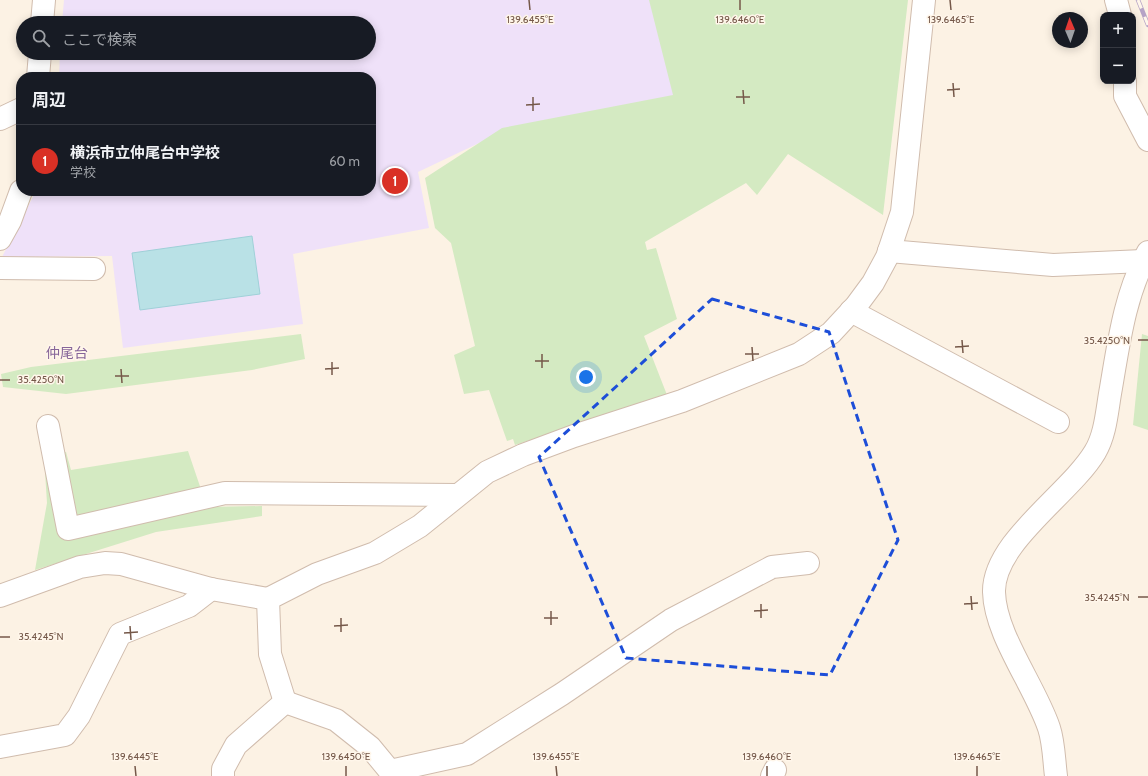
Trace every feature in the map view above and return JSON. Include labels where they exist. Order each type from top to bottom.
[{"type":"street","points":[[43,16],[44,0]]},
{"type":"street","points":[[0,596],[80,567],[105,563],[121,564],[211,589],[268,599],[317,574],[375,553],[420,526],[487,472],[523,455],[574,436],[682,401],[799,354],[831,333],[851,311],[873,283],[889,251],[902,212],[924,0]]},
{"type":"street","points":[[1116,0],[1119,12]]},
{"type":"street","points":[[38,72],[39,60]]},
{"type":"street","points":[[1125,84],[1125,96],[1148,140]]},
{"type":"street","points":[[0,119],[16,111]]},
{"type":"street","points":[[0,239],[10,221],[19,196]]},
{"type":"street","points":[[889,251],[1053,265],[1146,256]]},
{"type":"street","points":[[1056,776],[1049,729],[996,614],[994,591],[996,573],[1019,535],[1071,484],[1095,452],[1104,425],[1122,321],[1138,271],[1146,256]]},
{"type":"street","points":[[0,268],[94,269]]},
{"type":"street","points":[[851,311],[1058,422]]},
{"type":"street","points":[[48,426],[68,529],[225,493],[457,495]]},
{"type":"street","points":[[286,702],[336,720],[370,747],[392,774],[467,754],[562,694],[671,620],[772,566],[808,563]]},
{"type":"street","points":[[0,747],[65,735],[79,716],[120,634],[189,606],[211,589]]},
{"type":"street","points":[[268,599],[270,654],[286,702]]},
{"type":"street","points":[[223,776],[223,769],[236,745],[286,702]]},
{"type":"highlighted area","points":[[712,299],[829,332],[898,540],[830,675],[626,658],[539,457]]},
{"type":"shaded area","points":[[64,0],[682,0],[678,104],[498,134],[418,172],[429,228],[293,254],[303,324],[123,348],[112,256],[2,257],[33,196],[376,196],[376,72],[59,72],[60,60],[376,60],[376,16],[63,16]]},
{"type":"green space","points":[[649,0],[908,0],[883,215],[788,154],[757,195],[746,183],[645,242],[647,250],[656,248],[677,319],[644,336],[667,395],[515,445],[513,439],[507,441],[489,390],[464,394],[454,355],[475,346],[451,243],[435,228],[425,178],[502,128],[673,95]]},
{"type":"green space","points":[[301,334],[305,359],[252,370],[66,394],[3,387],[1,374],[31,367]]},
{"type":"green space","points":[[1142,334],[1148,336],[1148,430],[1133,425]]},
{"type":"green space","points":[[188,451],[207,507],[262,506],[262,516],[156,532],[35,570],[47,503],[44,456],[66,452],[71,470]]},
{"type":"water","points":[[252,236],[260,294],[140,310],[132,253]]},
{"type":"railway","points":[[1138,0],[1148,25]]},
{"type":"place","name":"横浜市立仲尾台中学校","points":[[395,181]]},
{"type":"district","name":"仲尾台","points":[[67,353]]}]
